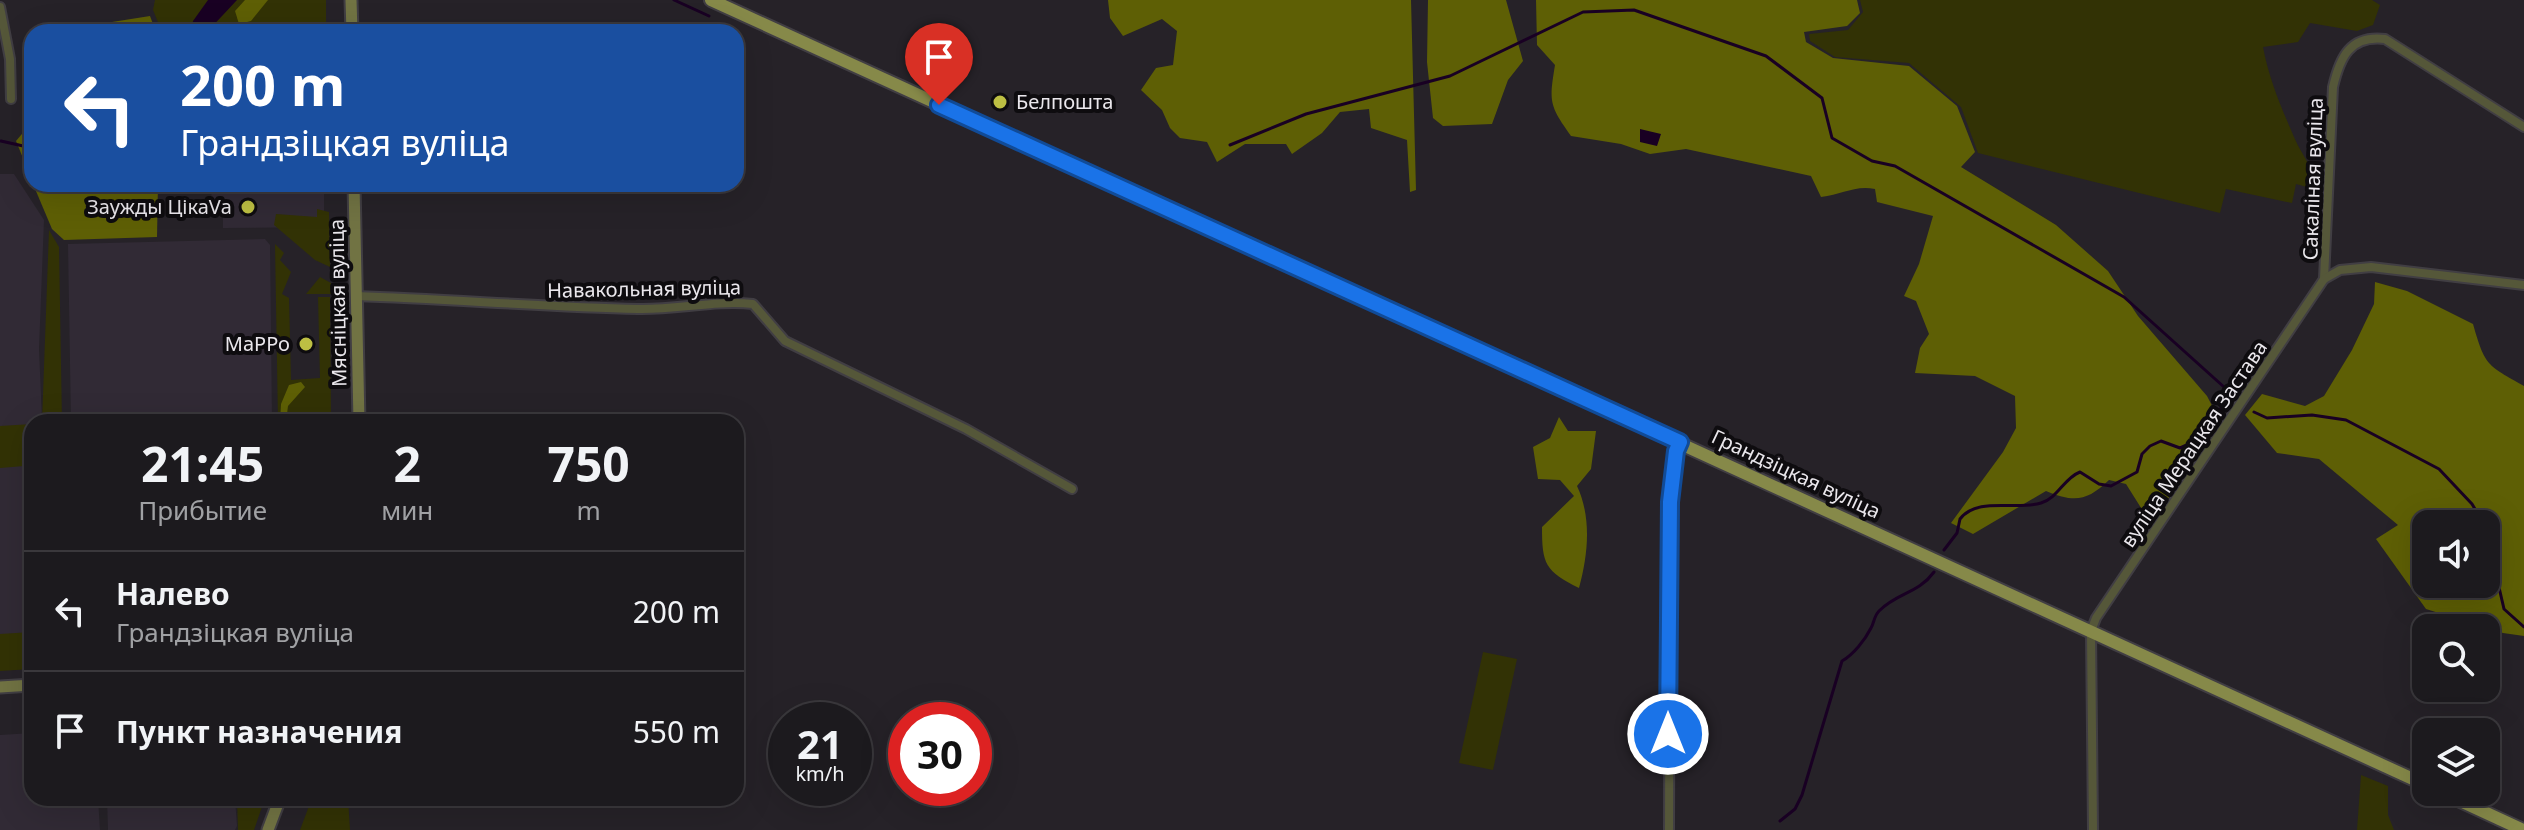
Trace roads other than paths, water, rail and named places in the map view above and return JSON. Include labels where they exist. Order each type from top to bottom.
[{"type":"main road","points":[[351,0],[352,24]]},
{"type":"main road","name":"Грандзіцкая вуліца","points":[[711,0],[2412,779]]},
{"type":"main road","name":"Мясніцкая вуліца","points":[[354,192],[359,414]]},
{"type":"main road","points":[[0,687],[24,686]]},
{"type":"main road","points":[[268,830],[277,806]]},
{"type":"main road","points":[[2471,806],[2523,830]]},
{"type":"street","points":[[0,7],[10,59],[11,99]]},
{"type":"street","name":"Сакаліная вуліца","points":[[2324,279],[2333,87],[2342,57],[2352,45],[2371,38],[2385,39],[2524,127]]},
{"type":"street","points":[[2324,279],[2340,270],[2371,267],[2524,285]]},
{"type":"street","name":"вуліца Мерацкая Застава","points":[[2091,631],[2096,618],[2324,279]]},
{"type":"street","name":"Навакольная вуліца","points":[[356,296],[643,309],[731,302],[753,304],[785,341],[966,429],[1072,489]]},
{"type":"street","points":[[1669,830],[1667,634],[1670,502],[1676,451],[1680,442]]},
{"type":"street","points":[[2091,631],[2093,830]]},
{"type":"waterway","points":[[674,0],[709,16]]},
{"type":"waterway","points":[[1230,145],[1306,114],[1450,76],[1583,12],[1634,10],[1766,56],[1822,98],[1832,138],[1872,161],[1895,166],[2124,297],[2234,396],[2227,397],[2196,439],[2180,448],[2161,441],[2150,446],[2142,454],[2137,472],[2111,486],[2099,484],[2080,472],[2041,503],[1987,506],[1967,512],[1944,550]]},
{"type":"waterway","points":[[1,141],[24,146]]},
{"type":"waterway","points":[[2254,412],[2267,418],[2312,415],[2346,420],[2439,469],[2476,510]]},
{"type":"waterway","points":[[1780,821],[1795,809],[1802,795],[1842,661],[1862,642],[1879,611],[1921,585],[1934,572]]},
{"type":"waterway","points":[[2500,592],[2504,609],[2524,627]]},
{"type":"place","name":"Белпошта","points":[[1000,102]]},
{"type":"place","name":"Заужды ЦікаVа","points":[[248,207]]},
{"type":"place","name":"МаРРо","points":[[306,344]]}]
